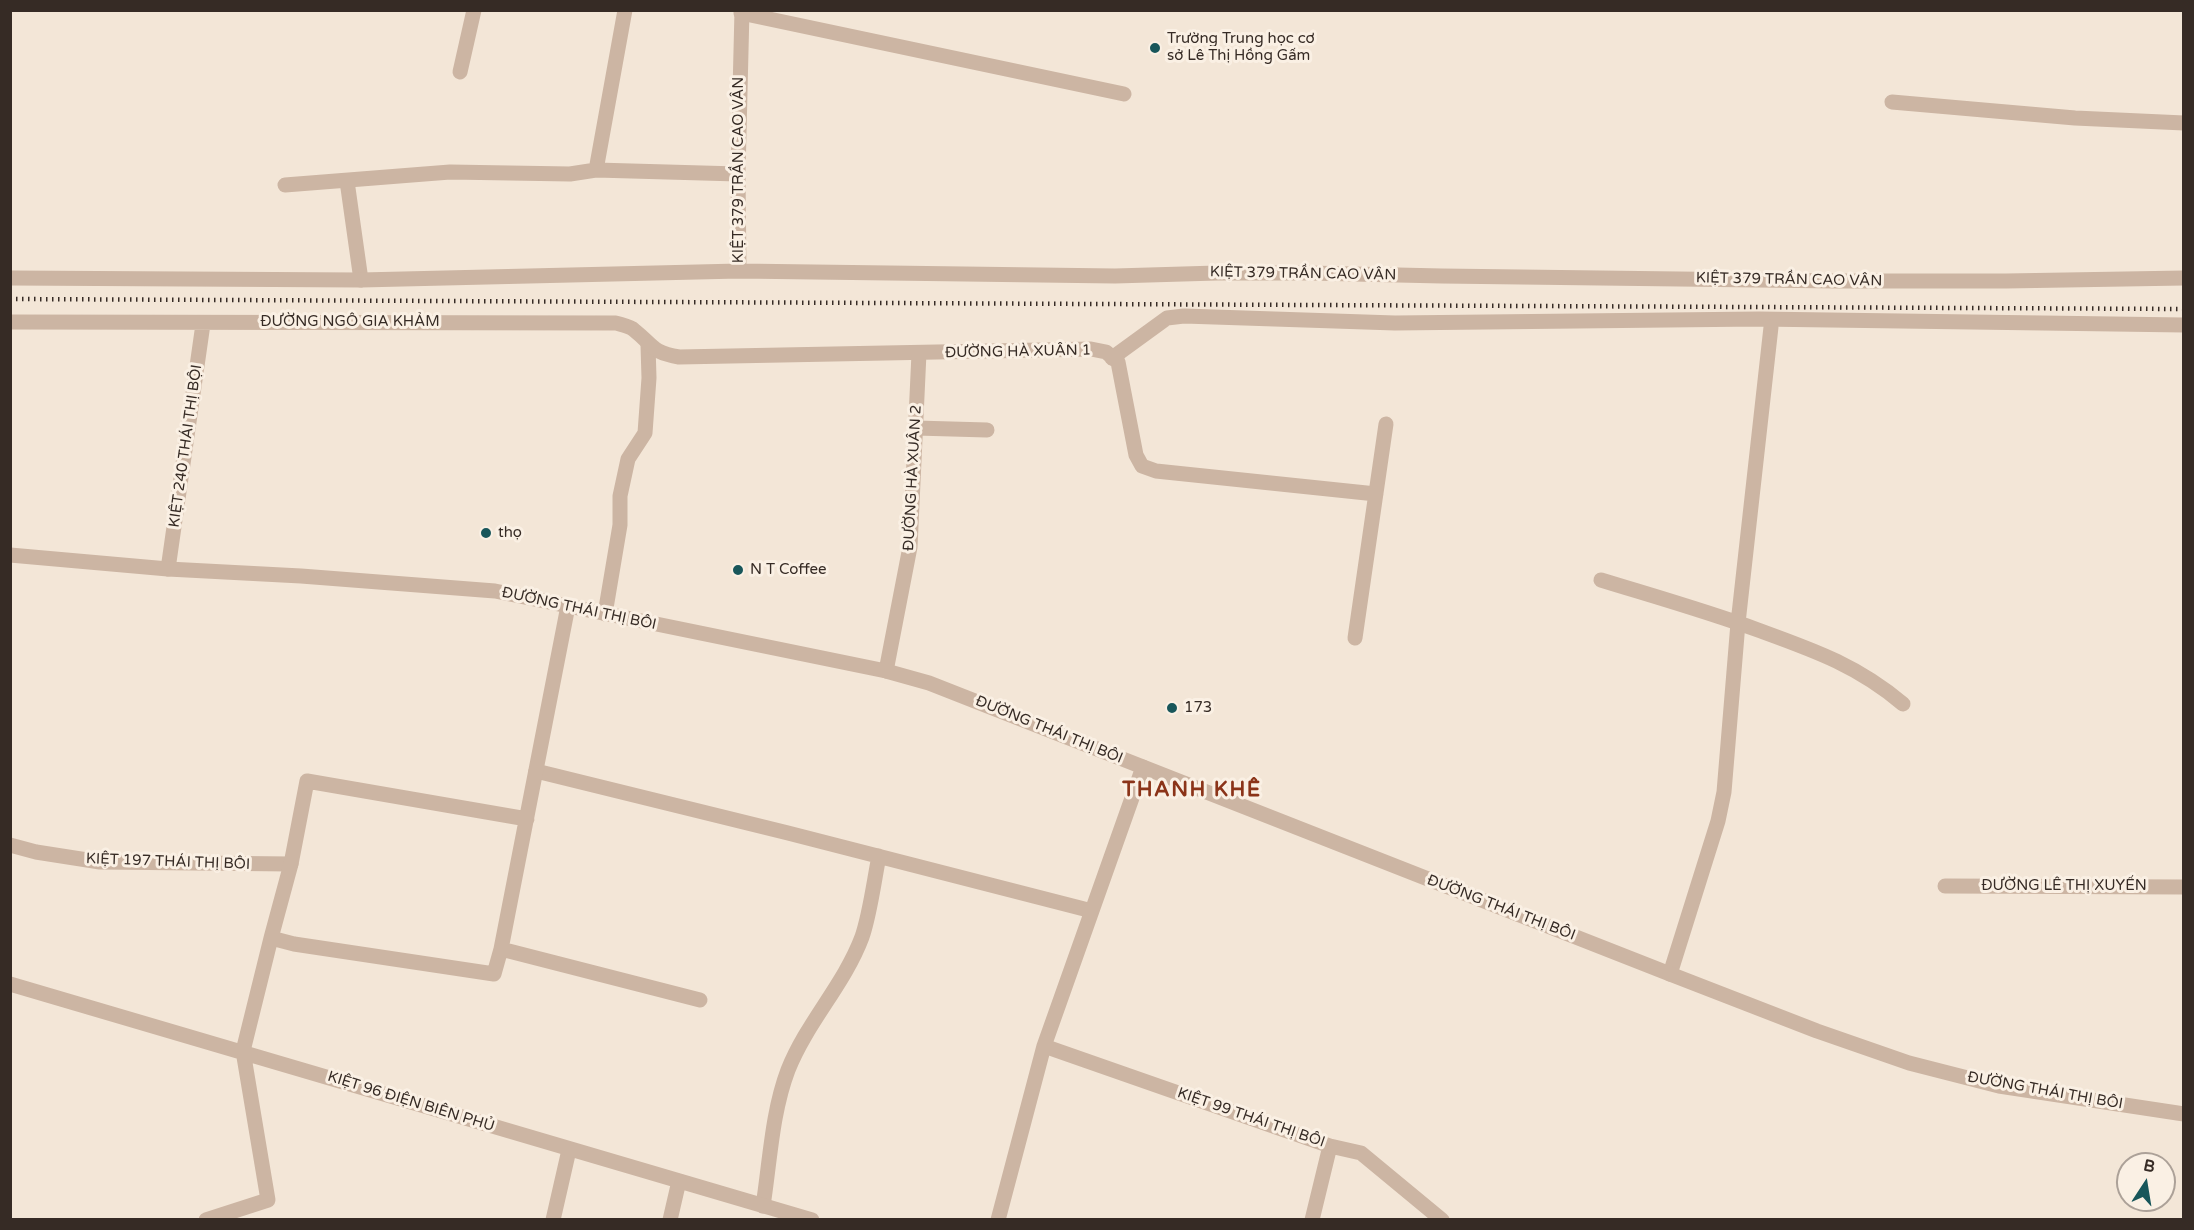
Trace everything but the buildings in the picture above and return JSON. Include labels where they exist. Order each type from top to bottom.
[{"type":"street","points":[[460,72],[474,10]]},
{"type":"street","points":[[596,170],[625,10]]},
{"type":"street","points":[[742,12],[1124,94]]},
{"type":"street","name":"KIỆT 379 TRẦN CAO VÂN","points":[[742,12],[738,174],[739,271],[1115,276],[1309,273],[1837,281],[2184,278]]},
{"type":"street","points":[[1892,102],[2075,118],[2184,123]]},
{"type":"street","points":[[285,185],[450,172],[570,174],[596,170],[738,174]]},
{"type":"street","points":[[347,181],[361,280]]},
{"type":"street","points":[[10,278],[361,280],[739,271]]},
{"type":"street","points":[[1112,357],[1167,318],[1184,316],[1395,323],[1759,319],[2184,325]]},
{"type":"street","name":"ĐƯỜNG NGÔ GIA KHẢM","points":[[10,322],[203,324],[590,321],[616,323],[633,328],[648,345],[663,354],[679,357]]},
{"type":"street","name":"KIỆT 240 THÁI THỊ BỘI","points":[[168,569],[203,324]]},
{"type":"street","points":[[1670,974],[1718,821],[1724,792],[1738,623],[1771,327]]},
{"type":"street","points":[[605,614],[620,525],[620,496],[627,459],[645,433],[650,378],[648,345]]},
{"type":"street","name":"ĐƯỜNG HÀ XUÂN 1","points":[[679,357],[1091,349],[1106,352],[1118,362],[1136,455],[1142,466],[1156,471],[1376,494]]},
{"type":"street","name":"ĐƯỜNG HÀ XUÂN 2","points":[[886,672],[910,547],[919,353]]},
{"type":"street","points":[[1354,638],[1386,424]]},
{"type":"street","points":[[916,428],[987,430]]},
{"type":"street","name":"ĐƯỜNG THÁI THỊ BÔI","points":[[10,555],[168,569],[301,576],[495,591],[886,672],[929,683],[1670,974],[1909,1063],[1999,1086],[2184,1114]]},
{"type":"street","points":[[1601,580],[1738,623],[1842,662],[1883,687],[1903,705]]},
{"type":"street","points":[[271,938],[294,944],[494,974],[501,949],[568,606]]},
{"type":"street","points":[[998,1220],[1044,1046],[1143,767]]},
{"type":"street","points":[[536,771],[1092,911]]},
{"type":"street","points":[[206,1220],[268,1200],[243,1051],[291,864],[307,781],[527,819]]},
{"type":"street","name":"KIỆT 197 THÁI THỊ BÔI","points":[[10,845],[36,852],[100,862],[291,864]]},
{"type":"street","points":[[763,1206],[777,1110],[789,1070],[811,1025],[840,980],[862,936],[879,856]]},
{"type":"street","name":"ĐƯỜNG LÊ THỊ XUYẾN","points":[[1945,886],[2184,886]]},
{"type":"street","points":[[501,949],[700,1000]]},
{"type":"street","name":"KIỆT 96 ĐIỆN BIÊN PHỦ","points":[[10,984],[812,1220]]},
{"type":"street","name":"KIỆT 99 THÁI THỊ BÔI","points":[[1044,1046],[1330,1146],[1361,1153],[1442,1220]]},
{"type":"street","points":[[1312,1220],[1330,1146]]},
{"type":"street","points":[[553,1220],[569,1150]]},
{"type":"street","points":[[670,1220],[679,1181]]},
{"type":"railway","points":[[10,299],[2184,309]]},
{"type":"place","name":"Trường Trung học cơ sở Lê Thị Hồng Gấm","points":[[1155,48]]},
{"type":"place","name":"thọ","points":[[486,533]]},
{"type":"place","name":"N T Coffee","points":[[738,570]]},
{"type":"place","name":"173","points":[[1172,708]]},
{"type":"district","name":"THANH KHÊ","points":[[1192,790]]}]
